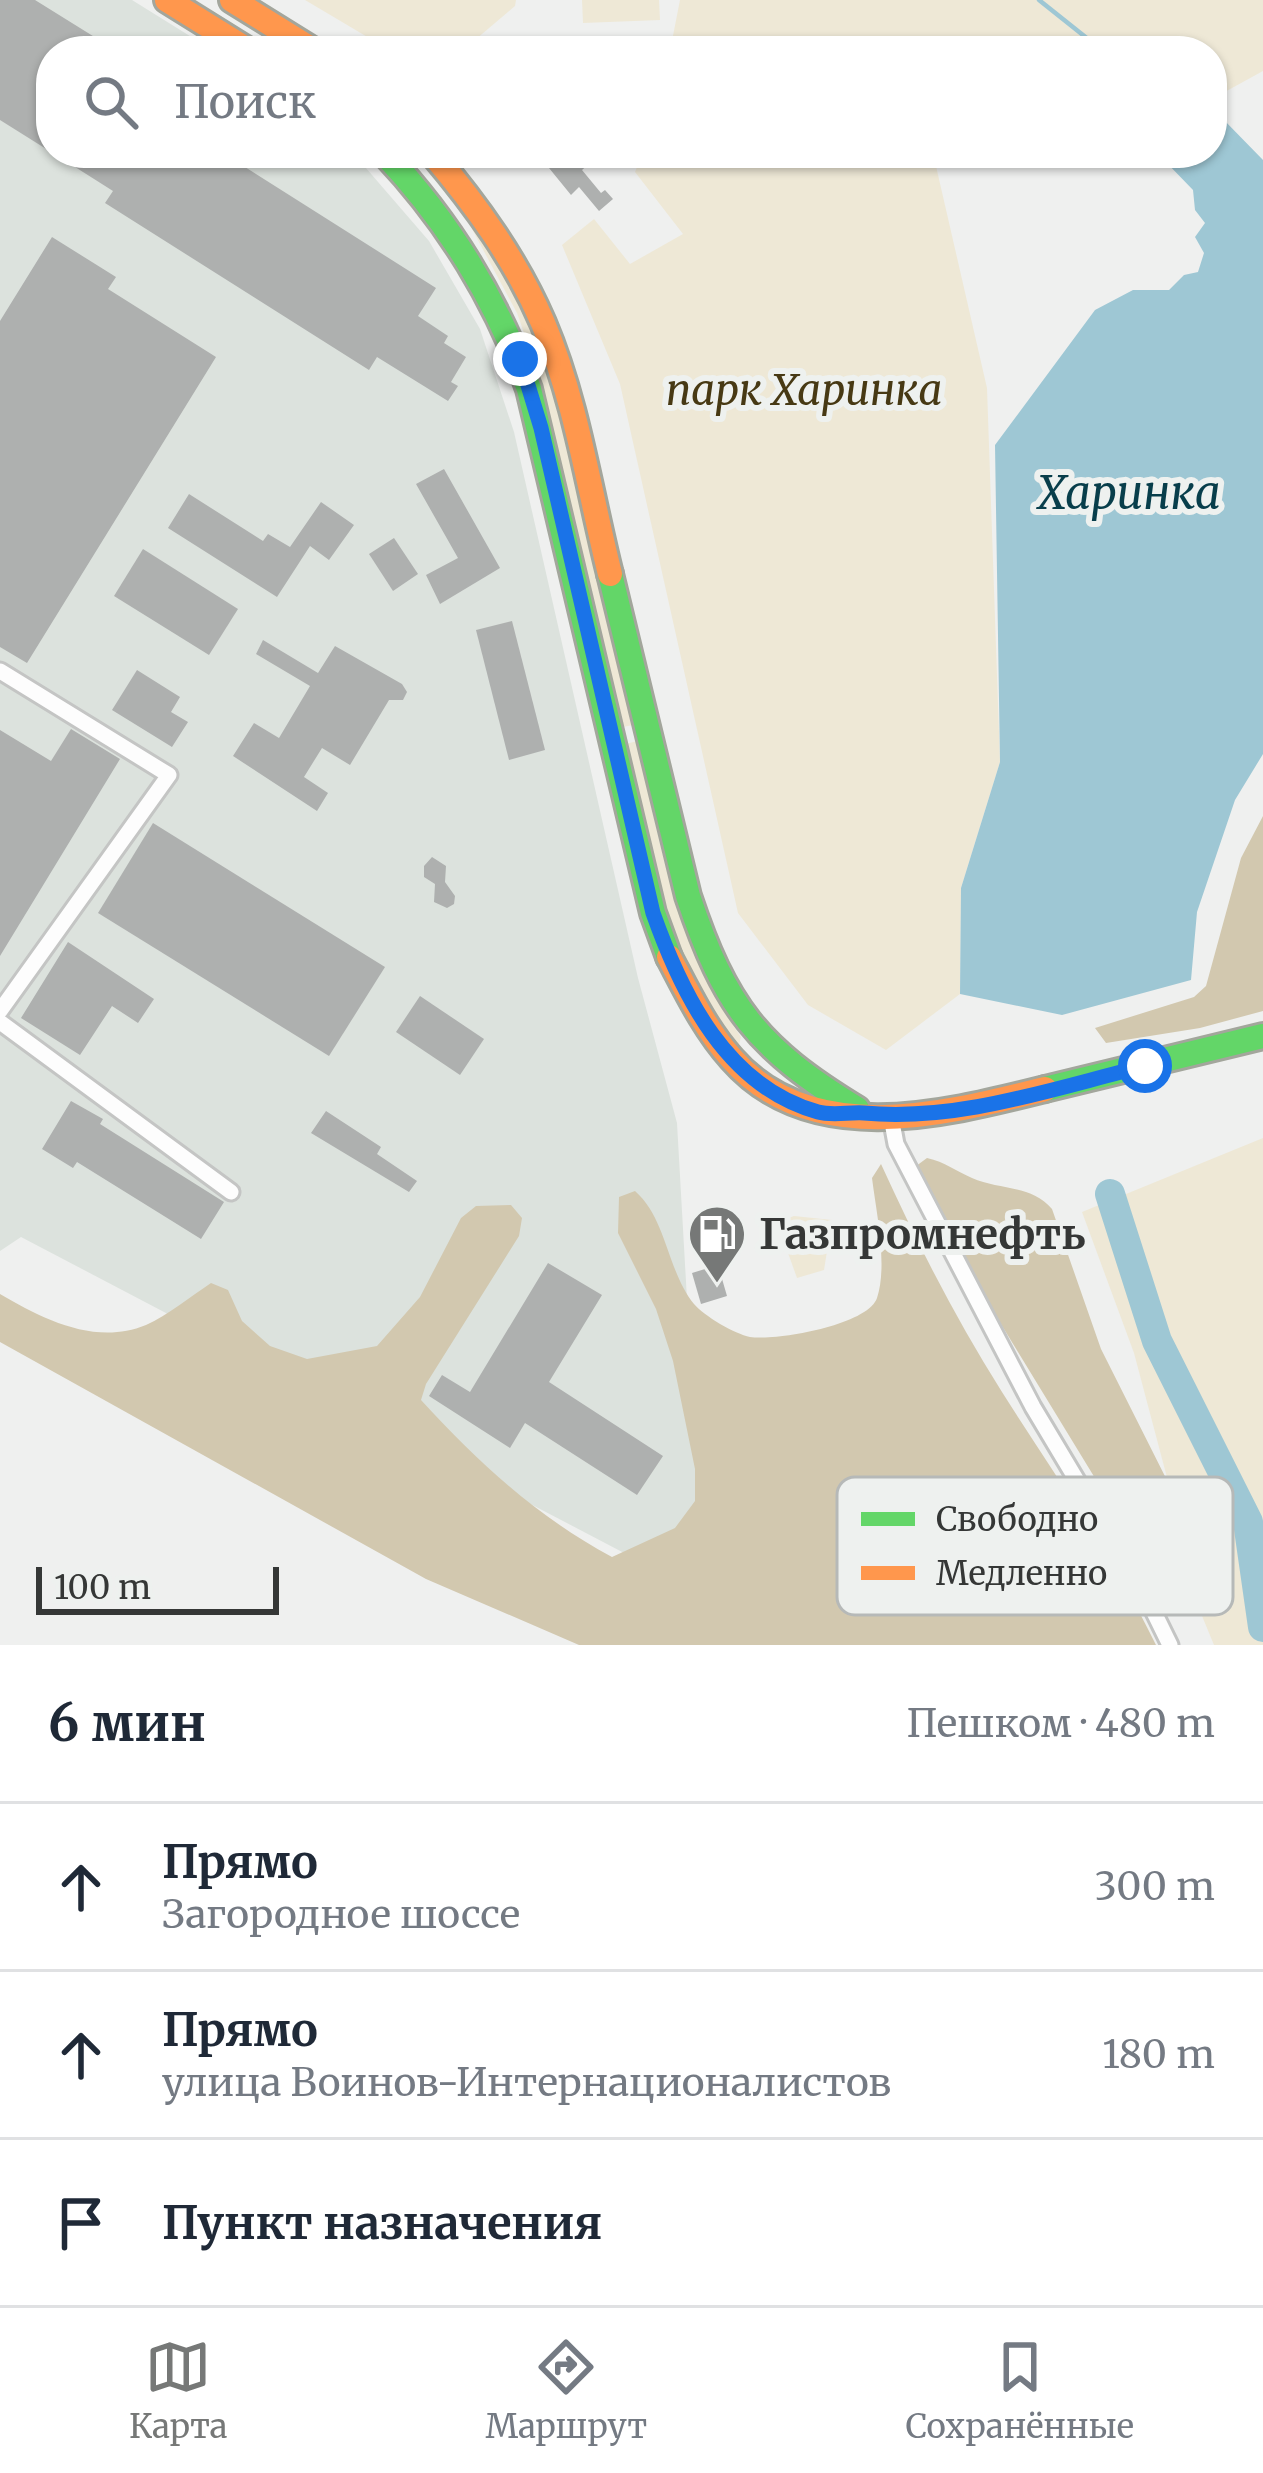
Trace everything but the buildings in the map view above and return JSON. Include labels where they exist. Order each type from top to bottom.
[{"type":"main road","points":[[167,0],[225,36]]},
{"type":"main road","points":[[232,0],[290,36]]},
{"type":"main road","points":[[398,168],[448,224],[479,273],[520,359],[541,428],[623,789],[667,953],[707,1028],[734,1062],[770,1090],[820,1113],[891,1117],[952,1112],[1263,1036]]},
{"type":"main road","points":[[445,168],[476,203],[523,282],[554,351],[690,910],[705,951],[755,1034],[815,1089],[865,1113]]},
{"type":"street","points":[[0,671],[169,775],[0,1011]]},
{"type":"street","points":[[0,1022],[230,1192]]},
{"type":"street","points":[[734,1062],[755,1034]]},
{"type":"street","points":[[891,1117],[896,1144],[1033,1407],[1075,1477]]},
{"type":"street","points":[[1156,1615],[1170,1645]]},
{"type":"shaded area","points":[[0,0],[132,0],[190,36],[36,36],[36,168],[366,168],[429,241],[480,329],[514,432],[638,978],[677,1123],[688,1317],[740,1547],[668,1576],[21,1237],[0,1251]]},
{"type":"shaded area","points":[[1263,816],[1263,1011],[1200,1028],[1106,1043],[1095,1028],[1194,997],[1206,986],[1241,858]]},
{"type":"shaded area","points":[[927,1158],[982,1182],[1035,1196],[1052,1209],[1101,1349],[1165,1477],[1094,1477],[908,1172]]},
{"type":"shaded area","points":[[881,1164],[969,1337],[1056,1477],[837,1477],[837,1615],[1141,1615],[1156,1645],[579,1645],[426,1579],[0,1342],[0,1294],[70,1327],[108,1333],[146,1325],[211,1283],[228,1290],[242,1321],[270,1346],[307,1359],[377,1346],[420,1297],[461,1218],[476,1206],[511,1205],[522,1218],[519,1236],[426,1384],[421,1400],[510,1487],[612,1557],[675,1528],[695,1501],[695,1469],[673,1361],[656,1309],[618,1233],[619,1197],[635,1191],[646,1203],[685,1291],[699,1309],[744,1335],[763,1338],[840,1323],[870,1308],[877,1298],[881,1254],[872,1178]]},
{"type":"green space","points":[[305,0],[516,0],[480,36],[366,36]]},
{"type":"green space","points":[[582,0],[659,0],[660,20],[583,23]]},
{"type":"green space","points":[[680,0],[1263,0],[1263,71],[1227,91],[1227,36],[673,36]]},
{"type":"green space","name":"парк Харинка","points":[[637,168],[936,168],[987,388],[1000,762],[961,888],[960,994],[886,1050],[808,1005],[738,913],[620,384],[562,245],[594,219],[630,264],[683,234],[635,172]]},
{"type":"green space","points":[[472,229],[477,229],[511,282],[550,377],[633,725],[623,727],[543,387],[517,313]]},
{"type":"green space","points":[[637,741],[686,932],[719,1003],[741,1037],[739,1045],[715,1020],[679,948],[626,744]]},
{"type":"green space","points":[[1263,1138],[1263,1645],[1214,1645],[1202,1615],[1233,1615],[1233,1477],[1167,1477],[1134,1353],[1082,1212]]},
{"type":"green space","points":[[786,1219],[832,1220],[824,1270],[797,1278],[783,1239]]},
{"type":"water","name":"Харинка","points":[[1227,123],[1263,160],[1263,754],[1235,800],[1197,912],[1191,980],[1062,1015],[960,994],[961,888],[1000,762],[995,445],[1095,310],[1133,290],[1169,290],[1184,275],[1198,272],[1204,253],[1195,237],[1205,223],[1195,210],[1193,190],[1172,168],[1227,168]]},
{"type":"waterway","points":[[1039,0],[1084,36]]},
{"type":"waterway","name":"Харинка","points":[[1110,1194],[1157,1341],[1225,1477]]},
{"type":"waterway","name":"Харинка","points":[[1233,1492],[1248,1522],[1263,1627]]},
{"type":"traffic: fast","points":[[397,168],[469,264],[502,324],[529,389],[653,913],[669,957]]},
{"type":"traffic: fast","points":[[610,574],[688,896],[716,968],[731,996],[769,1044],[857,1109]]},
{"type":"traffic: fast","points":[[1045,1089],[1263,1036]]},
{"type":"traffic: slow","points":[[167,0],[225,36]]},
{"type":"traffic: slow","points":[[232,0],[290,36]]},
{"type":"traffic: slow","points":[[444,168],[494,234],[543,323],[574,416],[610,574]]},
{"type":"traffic: slow","points":[[669,957],[705,1023],[732,1059],[764,1087],[800,1105],[839,1115],[881,1117],[965,1108],[1045,1089]]},
{"type":"place","name":"Газпромнефть","points":[[717,1285]]},
{"type":"route","points":[[520,359],[541,428],[653,913],[699,1016],[734,1062],[770,1090],[820,1113],[891,1117],[952,1112],[1145,1066]]}]
